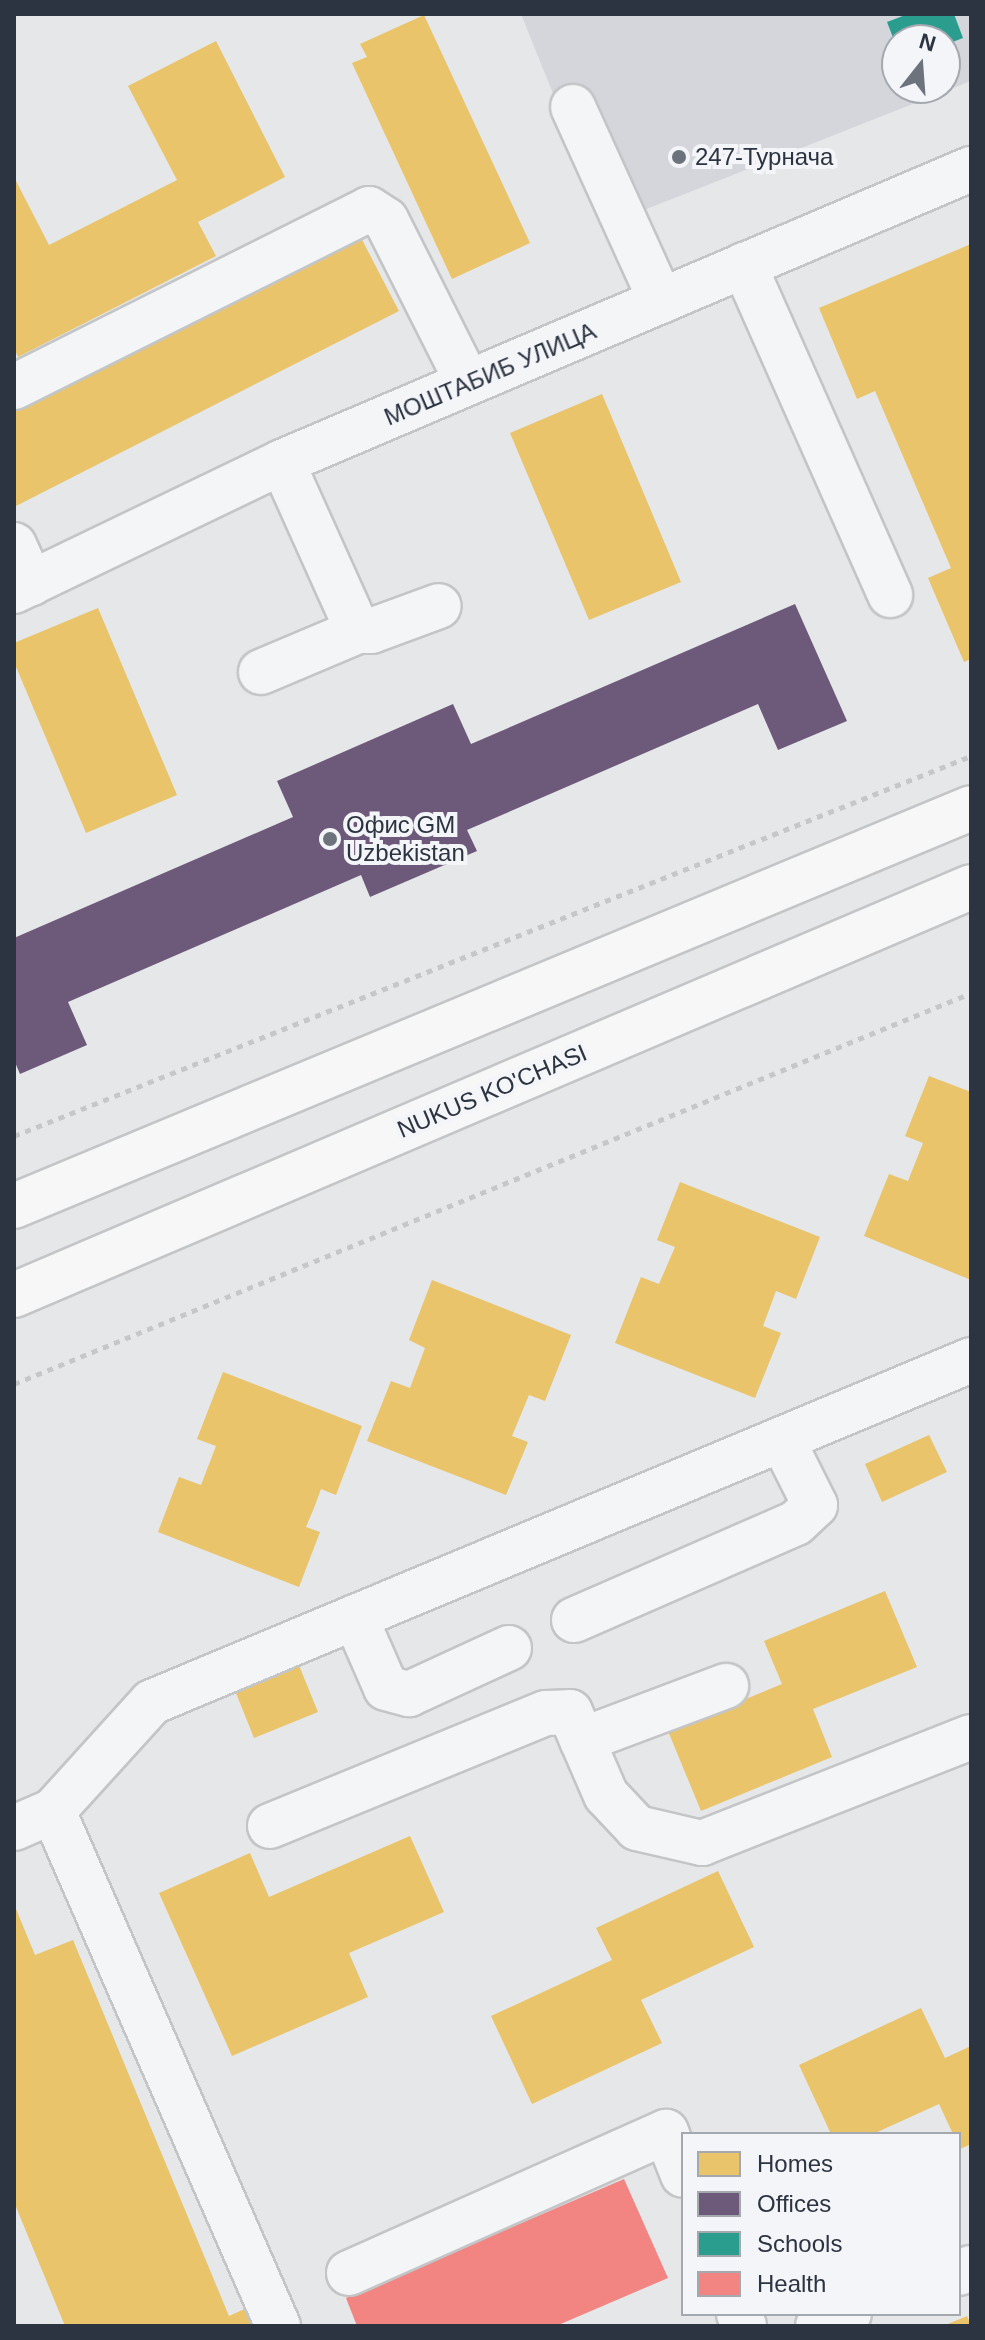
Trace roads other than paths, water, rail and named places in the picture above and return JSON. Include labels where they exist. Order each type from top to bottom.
[{"type":"main road","points":[[14,1206],[971,808]]},
{"type":"main road","name":"NUKUS KO'CHASI","points":[[14,1295],[971,887]]},
{"type":"street","points":[[573,107],[661,301]]},
{"type":"street","name":"МОШТАБИБ УЛИЦА","points":[[20,573],[971,169]]},
{"type":"street","points":[[14,387],[369,209],[386,220],[468,383]]},
{"type":"street","points":[[744,265],[890,595]]},
{"type":"street","points":[[282,462],[358,631]]},
{"type":"street","points":[[261,672],[358,631],[371,631],[439,606]]},
{"type":"street","points":[[278,2326],[33,1820],[152,1702],[971,1360]]},
{"type":"street","points":[[574,1620],[796,1523],[815,1505],[782,1439]]},
{"type":"street","points":[[355,1617],[386,1688],[409,1694],[509,1648]]},
{"type":"street","points":[[582,1740],[726,1686]]},
{"type":"street","points":[[270,1826],[546,1713],[570,1712],[606,1795],[637,1828],[702,1843],[971,1737]]},
{"type":"street","points":[[349,2273],[666,2132],[681,2170]]},
{"type":"street","points":[[818,2326],[844,2316]]},
{"type":"place","name":"247-Турнача","points":[[679,157]]},
{"type":"place","name":"Офис GM Uzbekistan","points":[[330,839]]}]
